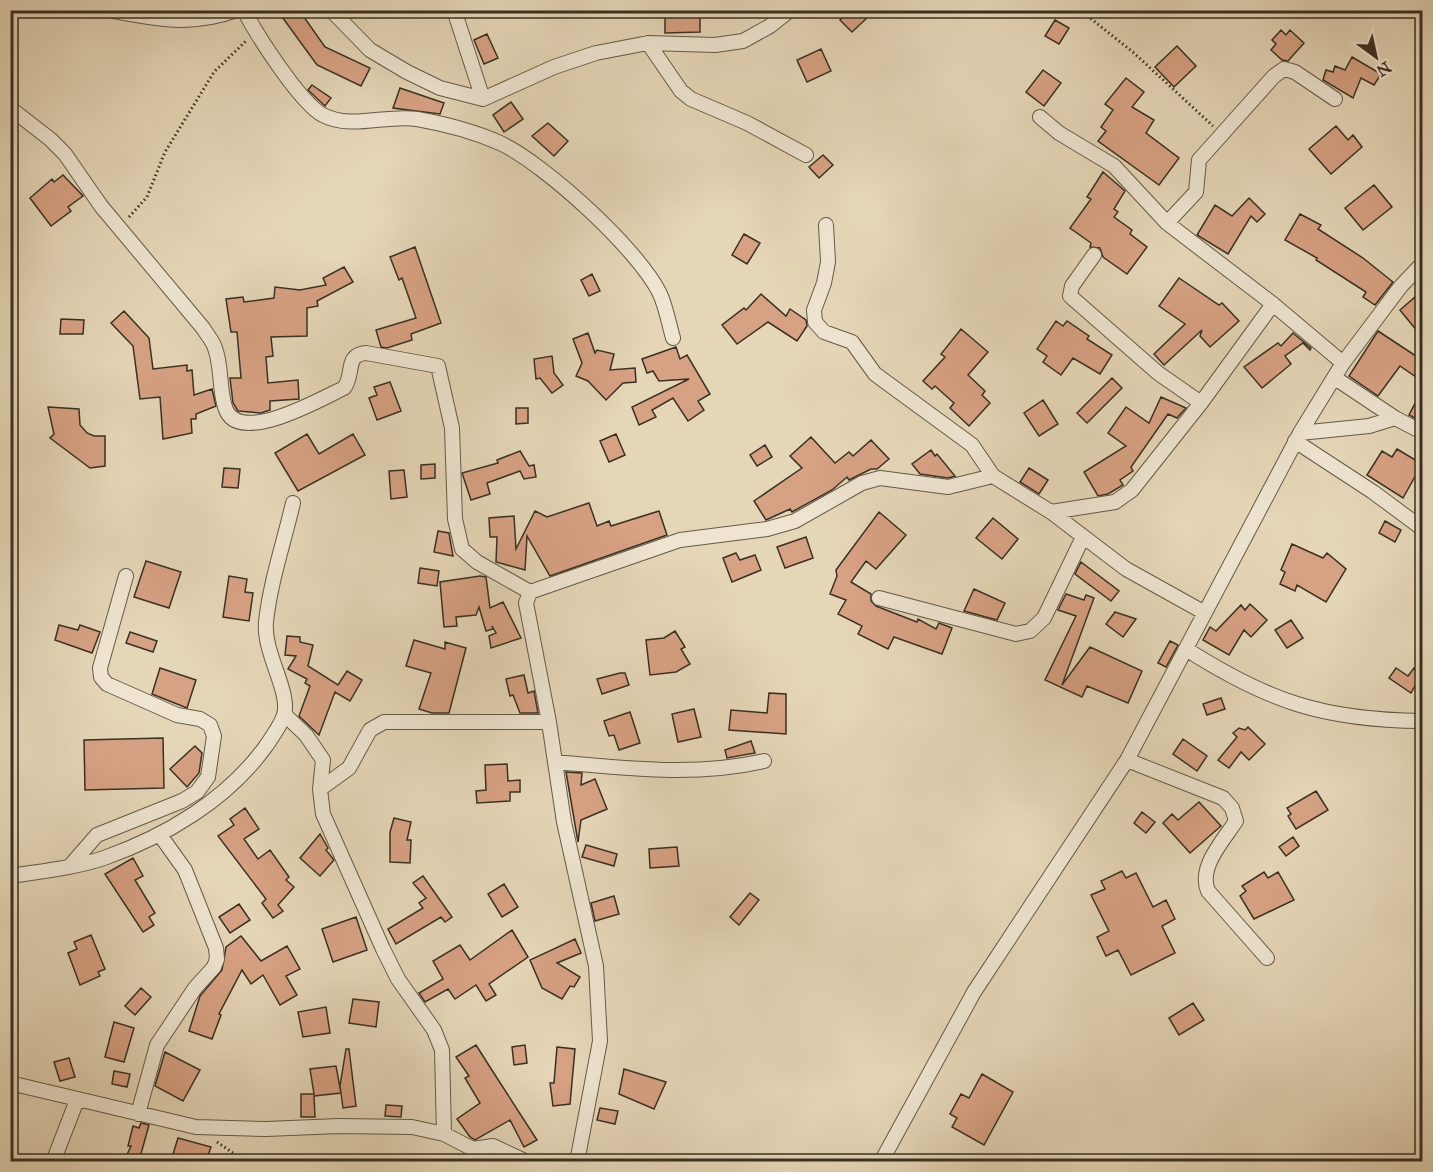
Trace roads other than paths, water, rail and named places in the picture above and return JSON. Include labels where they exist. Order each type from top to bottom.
[{"type":"street","points":[[108,10],[165,21],[195,22],[237,10]]},
{"type":"street","points":[[244,10],[255,32],[306,100],[321,115],[338,121],[413,119],[459,127],[502,144],[542,171],[638,260],[660,295],[673,338]]},
{"type":"street","points":[[331,10],[370,50],[440,88],[483,99],[596,53],[648,43],[715,45],[743,41],[770,26],[789,10]]},
{"type":"street","points":[[454,10],[483,99]]},
{"type":"street","points":[[648,43],[681,91],[691,99],[747,123],[806,154]]},
{"type":"street","points":[[1167,223],[1197,192],[1199,160],[1221,133],[1284,69],[1295,72],[1335,99]]},
{"type":"street","points":[[10,108],[50,139],[65,154],[79,178],[176,294],[215,348],[225,409],[235,421],[247,424],[279,419],[344,388],[348,381],[352,359],[358,354],[438,366],[452,428],[455,519],[462,549],[477,562],[530,592],[680,540],[767,529],[795,520],[862,483],[880,478],[948,487],[993,476]]},
{"type":"street","points":[[1040,117],[1059,133],[1114,166],[1167,223],[1273,304],[1343,363]]},
{"type":"street","points":[[826,225],[828,262],[824,283],[814,310],[815,322],[824,332],[852,342],[875,374],[972,445],[993,476],[1051,512],[1126,568],[1205,614]]},
{"type":"street","points":[[1094,255],[1072,286],[1070,296],[1158,373],[1201,403]]},
{"type":"street","points":[[881,1161],[974,992],[1127,760],[1298,437],[1343,363],[1401,286],[1422,264]]},
{"type":"street","points":[[1051,512],[1115,502],[1132,490],[1201,403],[1273,304]]},
{"type":"street","points":[[1335,378],[1395,418],[1422,432]]},
{"type":"street","points":[[1298,437],[1369,426],[1395,418]]},
{"type":"street","points":[[1298,437],[1419,526]]},
{"type":"street","points":[[10,876],[69,867],[104,858],[160,835],[212,801],[251,766],[284,714],[284,696],[267,648],[266,623],[292,503]]},
{"type":"street","points":[[879,598],[1016,634],[1030,631],[1044,618],[1083,537]]},
{"type":"street","points":[[69,867],[97,835],[182,801],[197,792],[208,777],[214,736],[210,725],[200,719],[177,715],[107,684],[100,676],[100,668],[126,576]]},
{"type":"street","points":[[530,592],[526,603],[549,722],[564,822],[596,966],[600,1041],[577,1161]]},
{"type":"street","points":[[1186,649],[1229,676],[1287,702],[1337,716],[1422,721]]},
{"type":"street","points":[[284,714],[306,735],[323,760],[320,789],[323,814],[383,949],[398,978],[434,1030],[442,1050],[444,1134]]},
{"type":"street","points":[[320,789],[349,768],[370,730],[384,722],[549,722]]},
{"type":"street","points":[[1127,760],[1223,798],[1232,808],[1236,821],[1206,869],[1204,880],[1208,891],[1267,958]]},
{"type":"street","points":[[555,762],[702,771],[729,769],[764,761]]},
{"type":"street","points":[[138,1114],[157,1045],[195,988],[214,967],[217,959],[216,948],[185,870],[160,835]]},
{"type":"street","points":[[10,1083],[196,1127],[266,1130],[339,1126],[412,1127],[444,1134],[473,1149],[494,1146],[527,1161]]},
{"type":"street","points":[[53,1161],[76,1100]]}]
